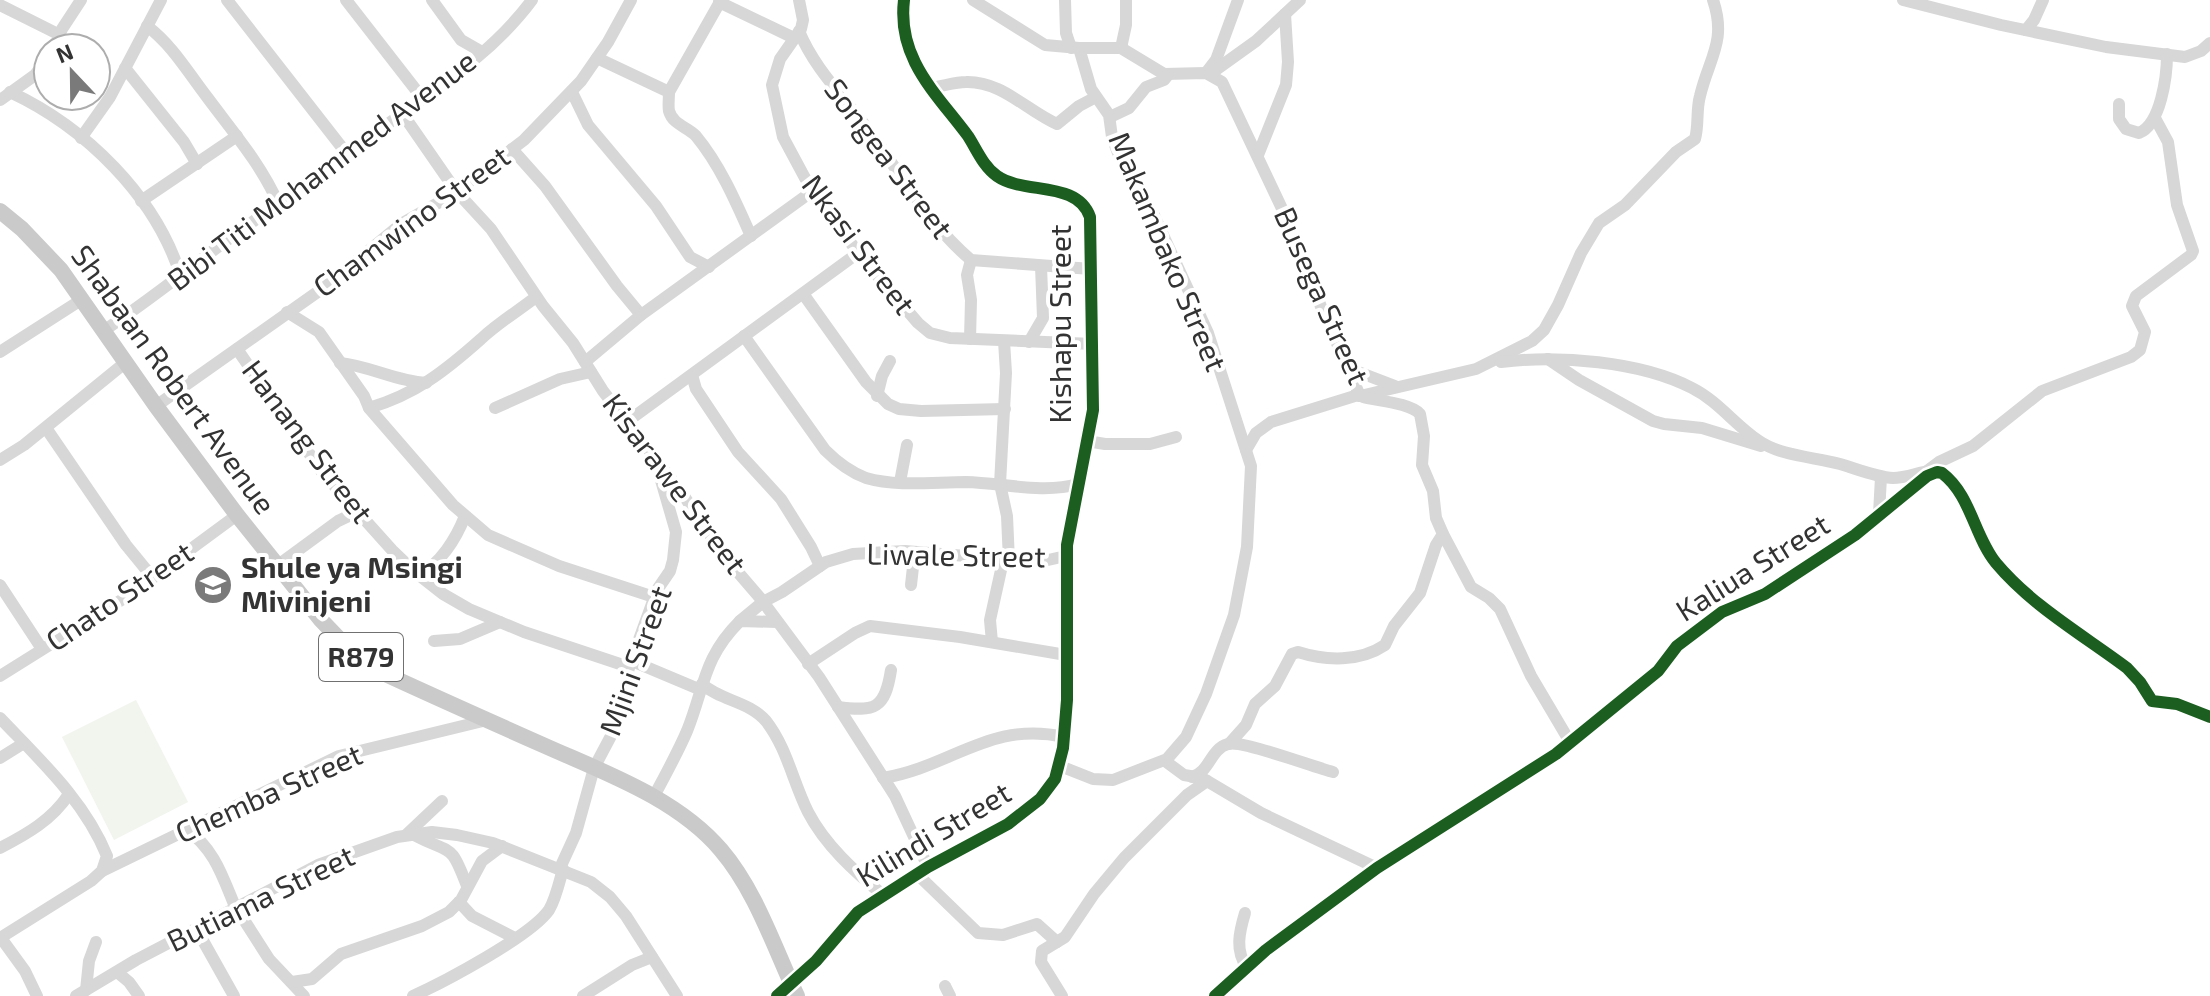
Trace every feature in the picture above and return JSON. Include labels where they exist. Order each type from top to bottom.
[{"type":"main road","name":"Shabaan Robert Avenue","points":[[0,211],[61,270],[237,515],[345,645],[381,672],[594,768],[653,798],[696,826],[728,860],[756,906],[794,990]]},
{"type":"street","points":[[62,32],[81,0]]},
{"type":"street","points":[[81,138],[100,114],[161,0]]},
{"type":"street","points":[[227,0],[347,154]]},
{"type":"street","points":[[346,0],[423,99]]},
{"type":"street","points":[[432,0],[461,40],[482,52]]},
{"type":"street","name":"Bibi Titi Mohammed Avenue","points":[[103,331],[423,99],[482,52],[532,0]]},
{"type":"street","name":"Chamwino Street","points":[[156,406],[326,286],[401,224],[456,191],[512,149],[572,92],[597,58],[631,0]]},
{"type":"street","name":"Kishapu Street","points":[[904,0],[908,50],[928,88],[954,118],[981,159],[997,176],[1012,184],[1066,194],[1085,206],[1090,224],[1093,344],[1090,377],[1093,410],[1066,556],[1066,650]]},
{"type":"street","points":[[973,0],[1041,43],[1075,48],[1121,48],[1168,75],[1208,74],[1236,57],[1300,0]]},
{"type":"street","name":"Makambako Street","points":[[1065,0],[1066,33],[1096,97],[1110,117],[1112,137],[1125,169],[1152,211],[1208,333],[1251,466],[1244,570],[1234,615],[1206,694],[1186,737],[1165,761]]},
{"type":"street","points":[[1121,48],[1126,25],[1126,0]]},
{"type":"street","points":[[1208,74],[1238,0]]},
{"type":"street","name":"Busega Street","points":[[1208,74],[1226,87],[1258,155],[1294,234],[1359,396],[1490,364],[1526,345],[1544,330],[1596,227],[1631,200],[1676,152],[1693,142],[1699,99],[1719,36],[1713,0]]},
{"type":"street","points":[[1903,0],[1948,5],[2026,30],[2084,43],[2190,56],[2210,43]]},
{"type":"street","points":[[2026,30],[2043,0]]},
{"type":"street","points":[[751,236],[708,153],[693,133],[678,125],[669,112],[669,92],[720,1],[797,35]]},
{"type":"street","name":"Nkasi Street","points":[[804,3],[803,20],[797,35],[775,69],[773,96],[783,137],[796,163],[858,253],[930,333],[950,338],[1093,344]]},
{"type":"street","points":[[0,5],[54,32]]},
{"type":"street","points":[[1258,155],[1286,85],[1285,14]]},
{"type":"street","points":[[147,26],[172,47],[254,158],[279,205]]},
{"type":"street","name":"Songea Street","points":[[797,35],[816,65],[840,91],[941,231],[971,260],[1091,269]]},
{"type":"street","points":[[2119,104],[2119,119],[2126,129],[2143,132],[2155,118],[2167,54]]},
{"type":"street","points":[[597,58],[669,92]]},
{"type":"street","points":[[125,68],[184,142],[197,164]]},
{"type":"street","points":[[1110,117],[1129,108],[1146,87],[1164,80],[1168,75]]},
{"type":"street","points":[[4,94],[32,77]]},
{"type":"street","points":[[928,88],[963,82],[980,83],[1011,95],[1057,124],[1096,97]]},
{"type":"street","points":[[572,92],[580,112],[656,206],[694,261],[709,267]]},
{"type":"street","points":[[4,94],[55,116],[101,156],[141,201],[167,243],[181,277]]},
{"type":"street","points":[[558,107],[580,112]]},
{"type":"street","name":"Kisarawe Street","points":[[402,113],[456,191],[491,229],[536,297],[682,493],[724,556],[763,602],[838,707],[895,796],[922,870]]},
{"type":"street","name":"Kaliua Street","points":[[1215,996],[1266,950],[1377,868],[1540,765],[1658,671],[1677,646],[1722,612],[1765,594],[1855,535],[1932,472],[1939,462],[1973,446],[2042,391],[2131,357],[2140,350],[2145,332],[2132,301],[2191,255],[2193,247],[2182,226],[2177,205],[2168,142],[2155,118]]},
{"type":"street","points":[[141,201],[237,136]]},
{"type":"street","points":[[512,149],[545,186],[641,315]]},
{"type":"street","points":[[495,408],[588,367],[641,315],[814,190]]},
{"type":"street","points":[[628,421],[858,253]]},
{"type":"street","points":[[970,339],[971,300],[967,275],[971,260]]},
{"type":"street","points":[[693,278],[694,261]]},
{"type":"street","points":[[1029,342],[1043,318],[1041,266]]},
{"type":"street","points":[[804,295],[877,396],[899,409],[1005,409]]},
{"type":"street","points":[[369,408],[392,401],[427,383],[536,297]]},
{"type":"street","points":[[0,352],[81,300]]},
{"type":"street","points":[[287,312],[319,332],[382,426],[477,527],[520,551],[654,597]]},
{"type":"street","points":[[744,336],[836,461],[867,478],[1052,489],[1078,484]]},
{"type":"street","points":[[992,642],[990,620],[1006,561],[1007,516],[1000,484],[1005,409],[1004,341]]},
{"type":"street","name":"Hanang Street","points":[[237,349],[322,472],[392,550],[443,594],[500,622],[702,687],[755,710],[766,721],[784,754],[809,814],[850,867],[883,895]]},
{"type":"street","points":[[1548,359],[1653,421],[1702,428],[1881,477],[1899,478],[1932,472],[1954,485],[1985,548],[2018,588],[2127,668],[2152,701],[2177,704],[2210,717]]},
{"type":"street","points":[[1490,364],[1548,359],[1630,369],[1668,378],[1701,393],[1762,443],[1791,454]]},
{"type":"street","points":[[877,396],[890,361]]},
{"type":"street","points":[[0,460],[46,428],[126,362]]},
{"type":"street","points":[[340,363],[368,367],[407,382],[427,383]]},
{"type":"street","points":[[1348,368],[1395,386]]},
{"type":"street","points":[[692,375],[696,389],[738,452],[781,499],[820,566]]},
{"type":"street","points":[[1246,450],[1256,433],[1271,422],[1359,396],[1392,405],[1410,406],[1420,414],[1424,436],[1422,465],[1433,491],[1436,518],[1443,534],[1471,587],[1500,609],[1531,676],[1570,742]]},
{"type":"street","points":[[46,428],[126,545],[153,578]]},
{"type":"street","points":[[1087,441],[1150,444],[1176,437]]},
{"type":"street","points":[[900,482],[907,445]]},
{"type":"street","name":"Mjini Street","points":[[562,869],[576,833],[594,768],[621,717],[630,664],[654,597],[670,571],[676,532],[655,460]]},
{"type":"street","points":[[1879,514],[1881,477]]},
{"type":"street","points":[[278,565],[338,521],[357,512]]},
{"type":"street","name":"Chato Street","points":[[0,676],[153,578],[237,515]]},
{"type":"street","points":[[419,575],[431,569],[465,516]]},
{"type":"street","points":[[676,532],[687,520],[699,520]]},
{"type":"street","points":[[455,536],[477,527]]},
{"type":"street","points":[[1192,777],[1201,774],[1215,753],[1229,744],[1246,725],[1255,704],[1275,686],[1292,654],[1298,652],[1315,658],[1357,657],[1385,645],[1394,626],[1420,593],[1436,545],[1443,534]]},
{"type":"street","name":"Liwale Street","points":[[740,621],[763,602],[820,566],[853,554],[905,551],[1039,562],[1066,556]]},
{"type":"street","points":[[911,585],[913,567],[920,552]]},
{"type":"street","points":[[0,585],[42,649]]},
{"type":"street","points":[[653,798],[685,735],[707,667],[718,647],[740,621],[777,622]]},
{"type":"street","points":[[434,641],[460,639],[500,622]]},
{"type":"street","points":[[808,664],[870,626],[1066,650]]},
{"type":"street","name":"Kilindi Street","points":[[777,996],[794,990],[858,912],[922,870],[989,835],[1028,810],[1050,787],[1060,766],[1064,737],[1066,650]]},
{"type":"street","points":[[838,707],[865,710],[877,704],[886,693],[891,670]]},
{"type":"street","points":[[0,718],[69,794],[94,829],[107,863],[102,871]]},
{"type":"street","name":"Chemba Street","points":[[0,938],[102,871],[339,756],[487,720]]},
{"type":"street","points":[[883,778],[912,772],[1007,734],[1042,732],[1064,737]]},
{"type":"street","points":[[0,758],[24,743]]},
{"type":"street","points":[[1229,744],[1242,745],[1333,772]]},
{"type":"street","points":[[1060,766],[1093,779],[1113,780],[1165,761],[1177,771],[1207,781],[1261,813],[1377,868]]},
{"type":"street","points":[[1062,996],[1040,959],[1042,951],[1065,937],[1094,894],[1148,833],[1187,795],[1207,781]]},
{"type":"street","points":[[0,848],[41,825],[69,794]]},
{"type":"street","points":[[442,801],[409,834],[437,843],[454,854],[467,886]]},
{"type":"street","points":[[186,829],[210,850],[237,909],[269,959],[304,996]]},
{"type":"street","name":"Butiama Street","points":[[83,993],[318,865],[409,834],[445,833],[502,846],[591,882],[610,897],[677,996]]},
{"type":"street","points":[[292,982],[312,979],[341,954],[435,921],[459,902],[482,861],[502,846]]},
{"type":"street","points":[[413,996],[478,961],[547,913],[562,869]]},
{"type":"street","points":[[922,870],[978,933],[1003,935],[1037,924],[1057,942]]},
{"type":"street","points":[[459,902],[472,916],[515,938]]},
{"type":"street","points":[[1245,913],[1238,946],[1247,968]]},
{"type":"street","points":[[197,930],[234,996]]},
{"type":"street","points":[[0,938],[25,971],[37,996]]},
{"type":"street","points":[[83,993],[96,942]]},
{"type":"street","points":[[583,996],[632,965],[652,957]]},
{"type":"street","points":[[117,972],[139,996]]},
{"type":"shaded area","points":[[136,700],[188,802],[114,840],[62,737]]},
{"type":"cycle path","points":[[777,996],[816,961],[858,912],[928,867],[1008,824],[1040,799],[1055,779],[1063,748],[1067,700],[1067,545],[1093,410],[1090,217],[1074,198],[1008,182],[988,168],[921,74],[907,40],[903,21],[904,0]]},
{"type":"cycle path","points":[[1215,996],[1266,950],[1377,868],[1556,754],[1658,671],[1677,646],[1722,612],[1765,594],[1855,535],[1927,476],[1937,472],[1952,482],[1996,563],[2025,593],[2127,668],[2152,701],[2177,704],[2210,717]]},
{"type":"place","name":"Shule ya Msingi Mivinjeni","points":[[213,585]]}]
